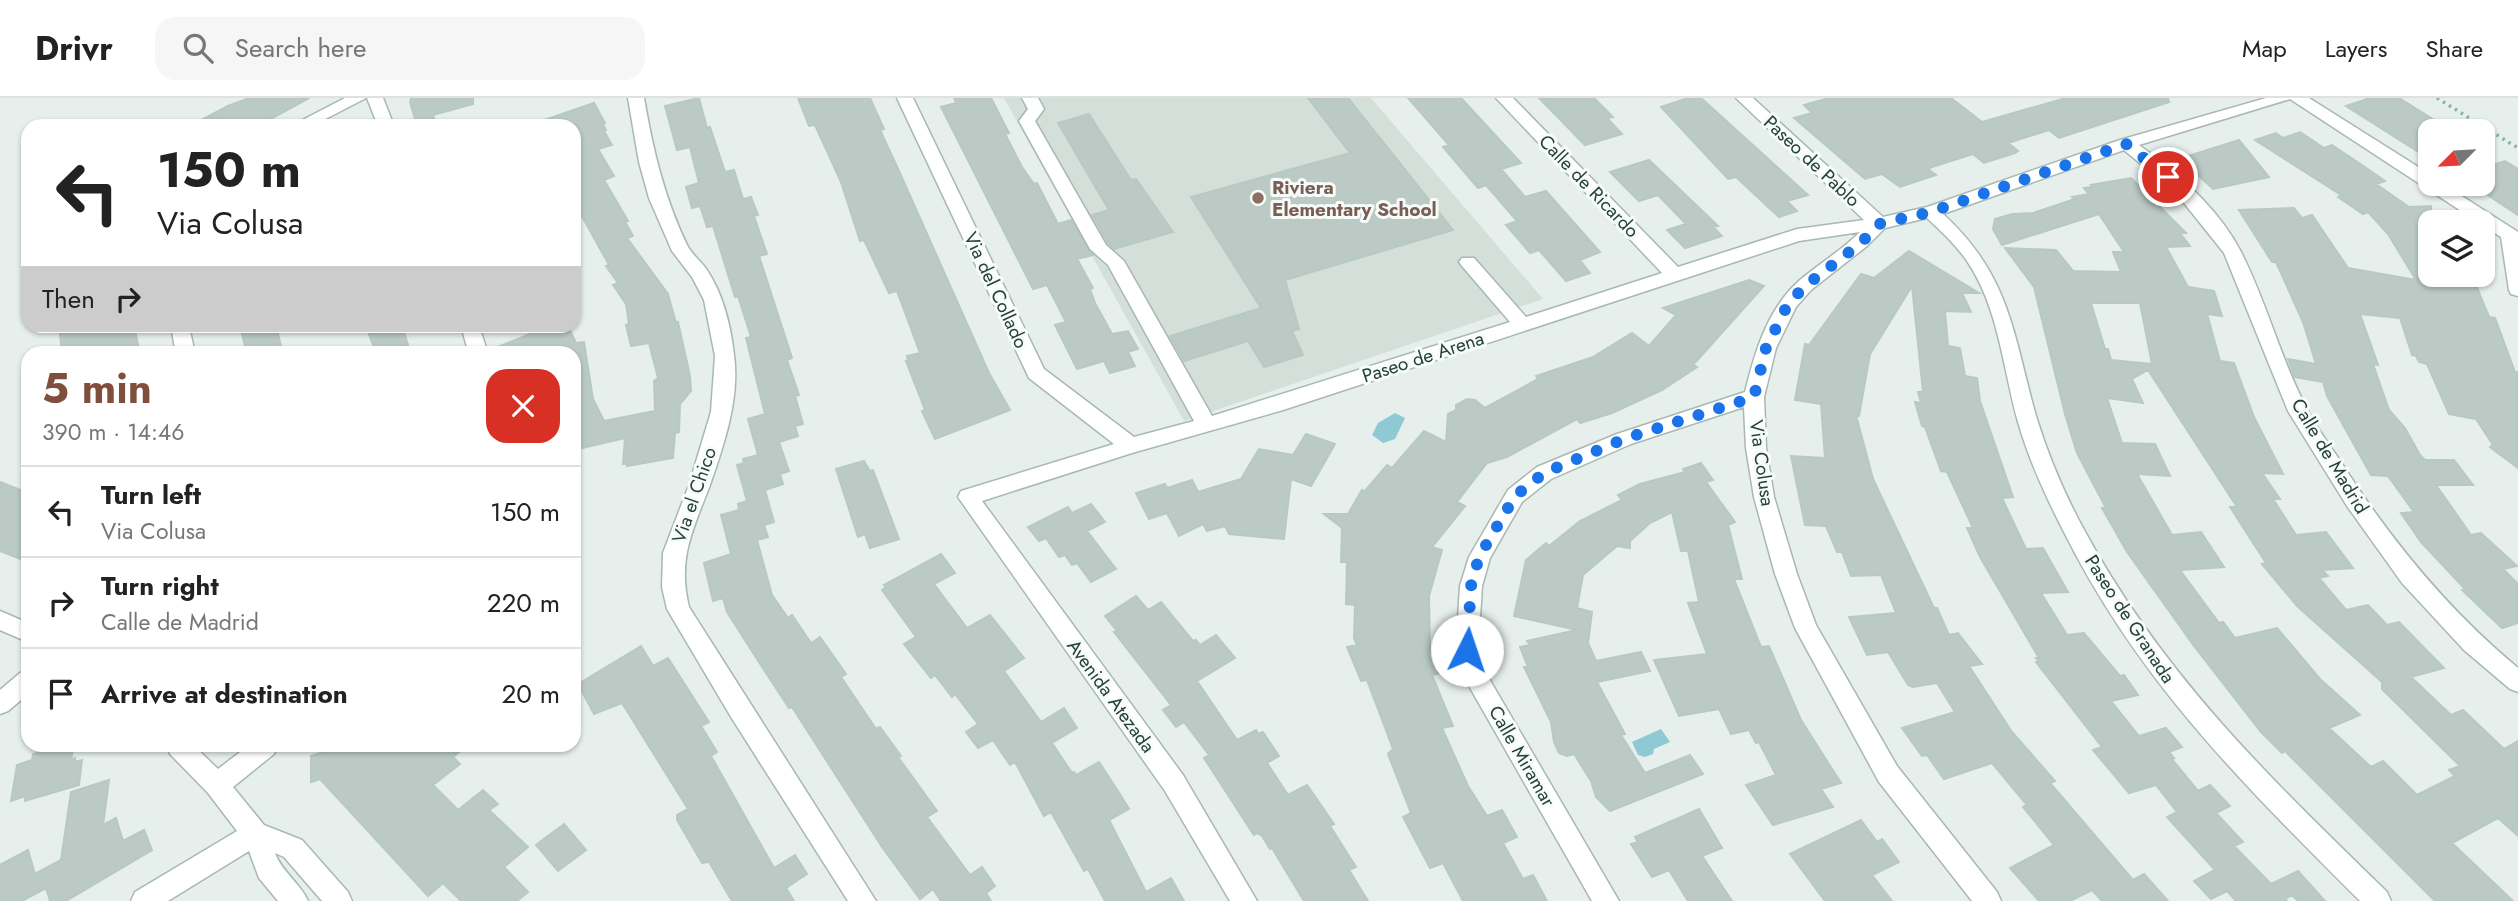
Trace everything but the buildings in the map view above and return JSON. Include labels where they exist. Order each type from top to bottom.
[{"type":"street","points":[[314,119],[358,98]]},
{"type":"street","points":[[375,98],[383,119]]},
{"type":"street","name":"Via el Chico","points":[[636,98],[647,162],[658,198],[681,251],[700,274],[713,300],[725,356],[721,412],[699,485],[674,553],[673,587],[678,609],[738,710],[863,901]]},
{"type":"street","name":"Via del Collado","points":[[905,98],[1036,373],[1131,446]]},
{"type":"street","points":[[1030,98],[1036,109],[1027,121],[1099,249],[1115,261],[1207,425]]},
{"type":"street","name":"Calle de Ricardo","points":[[1504,98],[1674,274]]},
{"type":"street","name":"Paseo de Pablo","points":[[1744,98],[1879,224]]},
{"type":"street","points":[[1879,224],[1931,212],[2126,144],[2283,98]]},
{"type":"street","points":[[2298,98],[2418,176]]},
{"type":"street","name":"Calle de Madrid","points":[[2126,144],[2182,189],[2203,212],[2232,252],[2298,411],[2354,500],[2410,577],[2472,643],[2518,682]]},
{"type":"street","points":[[2450,196],[2514,237],[2518,290]]},
{"type":"street","name":"Paseo de Granada","points":[[1931,212],[1963,243],[1980,267],[2010,346],[2023,406],[2054,492],[2103,584],[2176,689],[2234,757],[2378,901]]},
{"type":"street","name":"Paseo de Arena","points":[[968,497],[1131,446],[1276,405],[1797,235],[1879,224]]},
{"type":"street","name":"Via Colusa","points":[[1879,224],[1861,243],[1805,286],[1788,304],[1766,348],[1754,397],[1756,449],[1764,497],[1786,574],[1806,628],[1888,774],[1987,901]]},
{"type":"street","points":[[1468,262],[1522,324]]},
{"type":"street","name":"Calle Miramar","points":[[1606,901],[1480,686],[1467,650],[1471,586],[1479,557],[1515,496],[1544,473],[1624,439],[1754,397]]},
{"type":"street","name":"Avenida Atezada","points":[[968,497],[1174,783],[1244,901]]},
{"type":"street","points":[[0,620],[21,630]]},
{"type":"street","points":[[0,704],[21,686]]},
{"type":"street","points":[[185,752],[217,785],[255,834],[268,869],[295,901]]},
{"type":"street","points":[[217,785],[258,752]]},
{"type":"street","points":[[144,901],[255,834]]},
{"type":"street","points":[[255,834],[293,848],[339,901]]},
{"type":"path","points":[[2437,98],[2518,148]]},
{"type":"shaded area","name":"Riviera Elementary School","points":[[1004,98],[1371,98],[1543,299],[1184,421]]},
{"type":"water","points":[[1395,413],[1405,418],[1395,439],[1383,443],[1372,435],[1378,423]]},
{"type":"water","points":[[1661,729],[1670,742],[1654,749],[1653,754],[1645,757],[1638,755],[1632,742]]},
{"type":"place","name":"Riviera Elementary School","points":[[1258,198]]},
{"type":"route","points":[[1467,650],[1471,586],[1479,557],[1515,496],[1544,473],[1624,439],[1754,397],[1766,348],[1775,324],[1788,304],[1830,265],[1861,243],[1879,224],[1931,212],[2126,144],[2168,177]]}]
